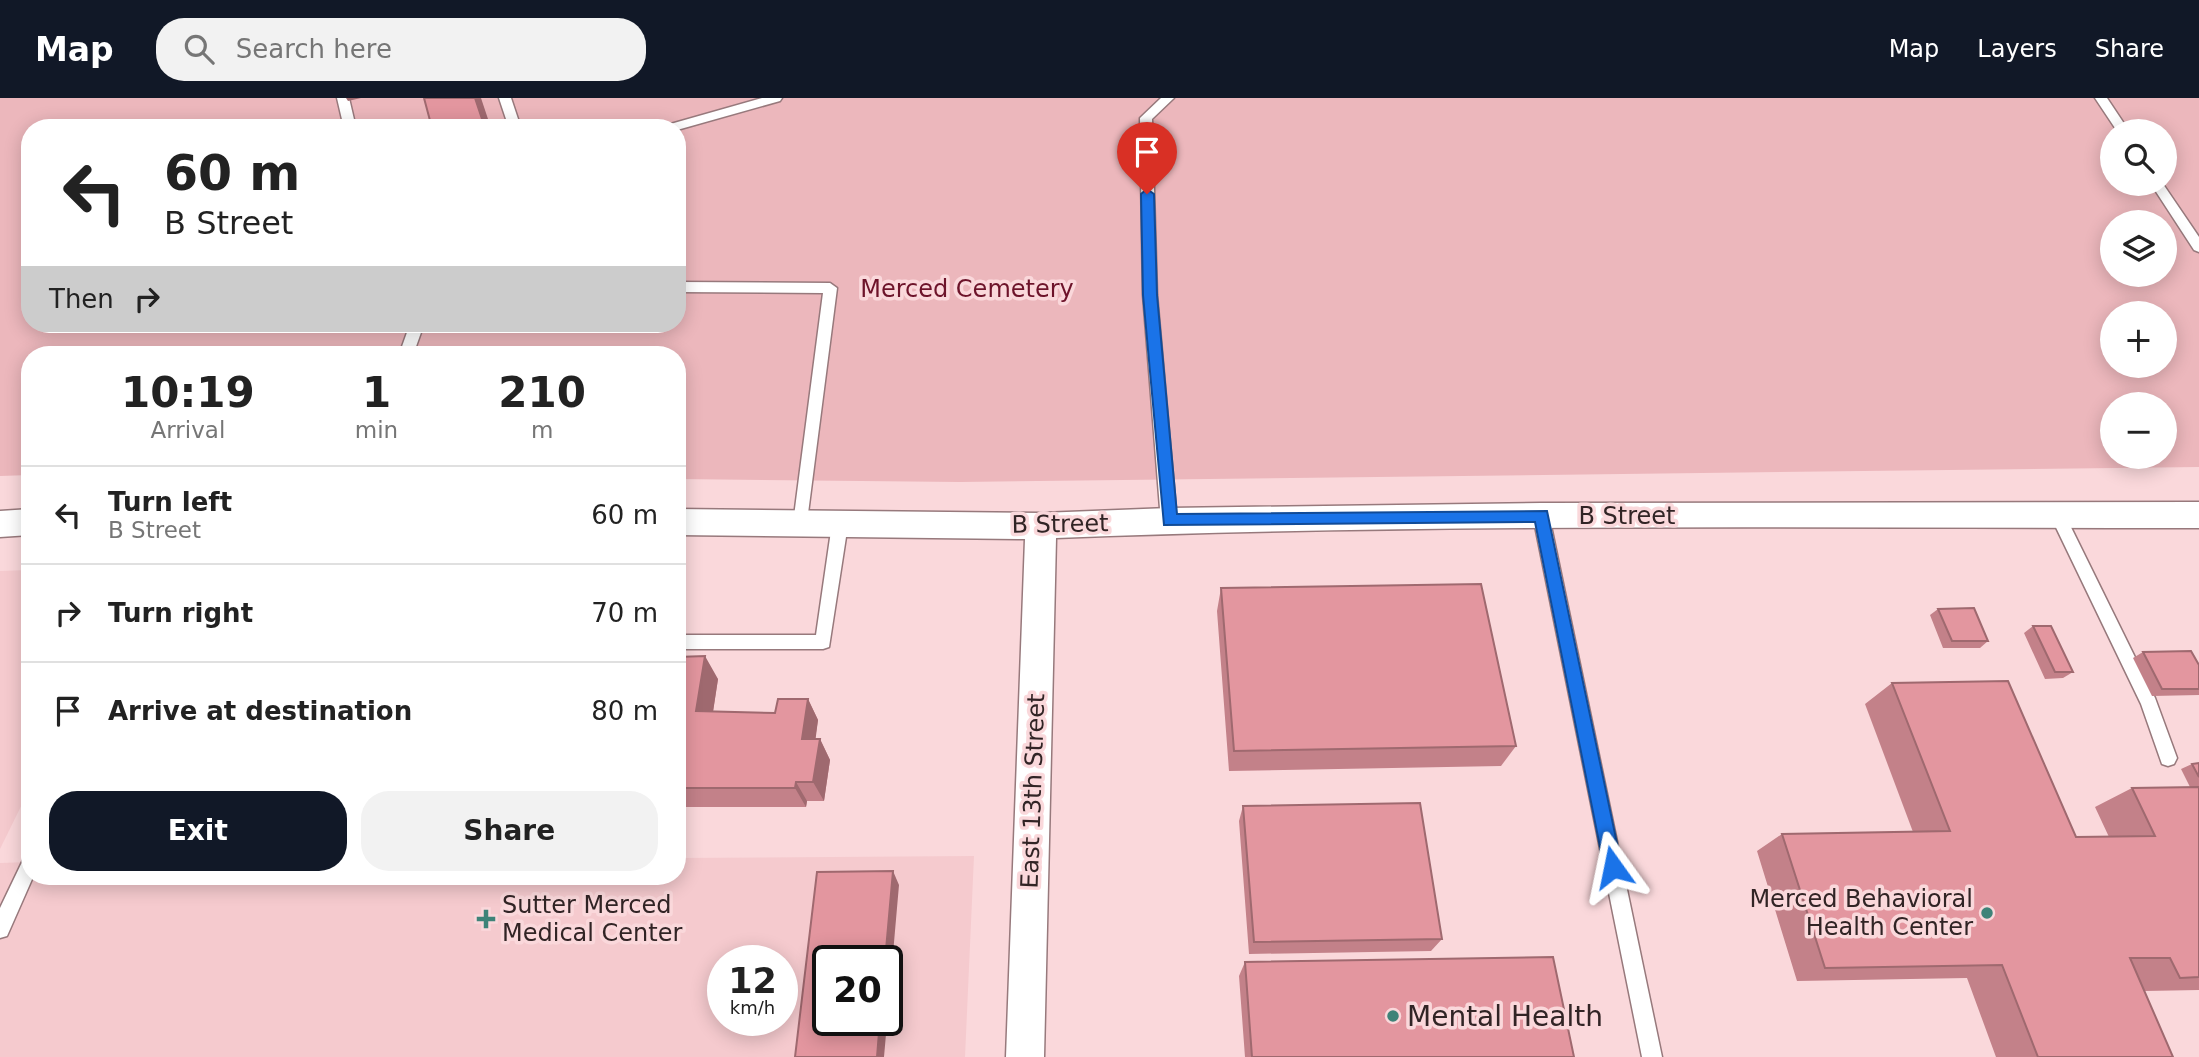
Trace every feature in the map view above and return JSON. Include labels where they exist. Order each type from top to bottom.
[{"type":"street","name":"B Street","points":[[686,522],[1041,526],[1170,521],[1542,516],[2199,515]]},
{"type":"street","points":[[0,524],[21,523]]},
{"type":"street","name":"East 13th Street","points":[[1025,1057],[1041,526]]},
{"type":"lane","points":[[343,98],[348,119]]},
{"type":"lane","points":[[505,98],[512,119]]},
{"type":"lane","points":[[686,124],[776,98]]},
{"type":"lane","points":[[1168,98],[1146,118],[1150,295],[1170,521]]},
{"type":"lane","points":[[2101,98],[2115,119]]},
{"type":"lane","points":[[2165,196],[2199,247]]},
{"type":"lane","points":[[686,287],[830,288],[801,524]]},
{"type":"lane","points":[[2058,515],[2149,703],[2168,758]]},
{"type":"lane","points":[[1542,516],[1652,1057]]},
{"type":"lane","points":[[686,642],[823,642],[840,524]]},
{"type":"lane","points":[[0,929],[21,884]]},
{"type":"shaded area","points":[[21,570],[21,806],[0,849],[0,571]]},
{"type":"shaded area","name":"Sutter Merced Medical Center","points":[[974,856],[965,1057],[0,1057],[0,863],[21,862],[21,885],[686,885],[686,858]]},
{"type":"green space","name":"Merced Cemetery","points":[[0,98],[2199,98],[2199,467],[2177,467],[2177,392],[2100,392],[2100,468],[960,482],[686,479],[686,346],[21,346],[21,475],[0,476]]},
{"type":"building","points":[[424,98],[475,98],[482,119],[430,119]]},
{"type":"building","points":[[1481,584],[1516,746],[1234,751],[1221,588]]},
{"type":"building","points":[[1974,608],[1988,641],[1952,641],[1938,609]]},
{"type":"building","points":[[2033,626],[2051,626],[2073,672],[2055,672]]},
{"type":"building","points":[[2191,651],[2199,665],[2199,689],[2162,689],[2143,652]]},
{"type":"building","points":[[705,656],[696,711],[775,713],[778,699],[808,699],[802,739],[820,739],[813,782],[796,782],[795,788],[686,788],[686,657]]},
{"type":"building","name":"Merced Behavioral Health Center","points":[[2008,681],[2076,837],[2155,836],[2132,788],[2199,787],[2199,977],[2180,978],[2170,958],[2130,958],[2173,1057],[2038,1057],[2002,965],[1825,968],[1782,834],[1950,831],[1892,683]]},
{"type":"building","points":[[2199,763],[2199,777],[2192,764]]},
{"type":"building","points":[[1420,803],[1442,939],[1254,942],[1243,806]]},
{"type":"building","points":[[893,871],[886,945],[812,945],[812,1036],[879,1036],[877,1057],[795,1057],[817,872]]},
{"type":"building","name":"Mental Health","points":[[1553,957],[1574,1057],[1252,1057],[1245,962]]},
{"type":"place","name":"Merced Behavioral Health Center","points":[[1987,913]]},
{"type":"place","name":"Sutter Merced Medical Center","points":[[486,919]]},
{"type":"place","name":"Mental Health","points":[[1393,1016]]},
{"type":"route","points":[[1147,194],[1150,295],[1170,521],[1542,516],[1613,867]]}]
